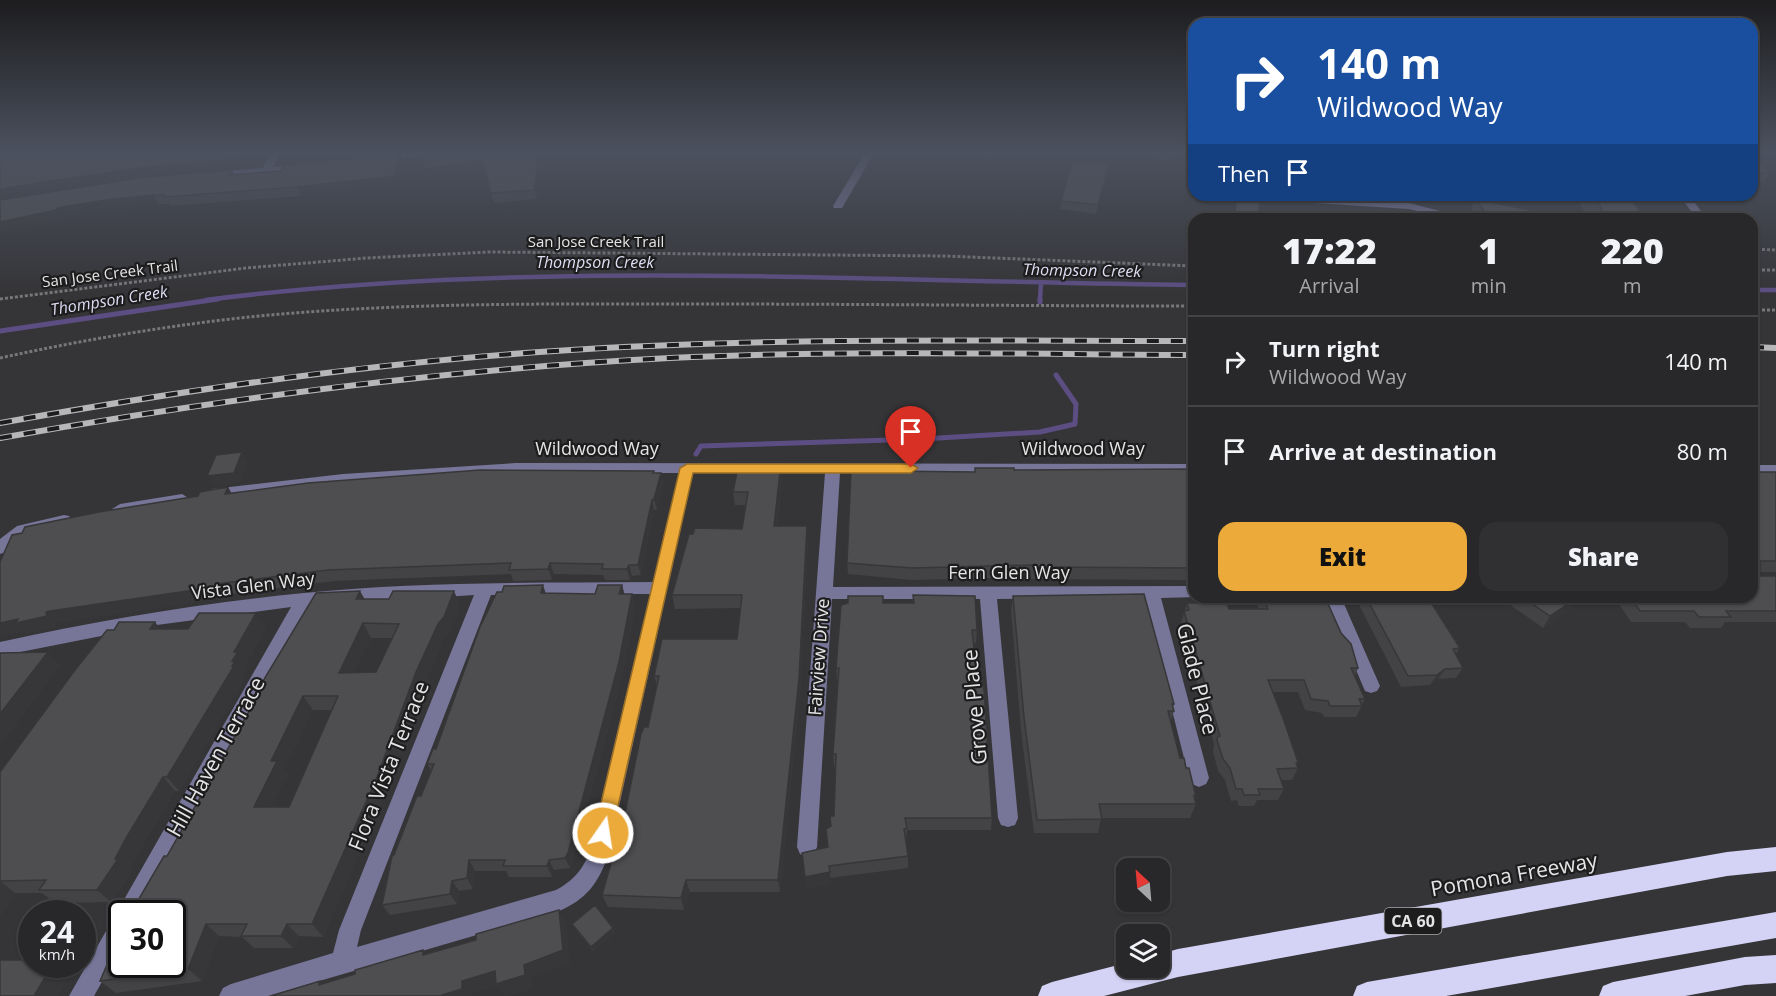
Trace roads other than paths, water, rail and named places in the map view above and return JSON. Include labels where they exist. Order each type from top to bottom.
[{"type":"highway","name":"Pomona Freeway","points":[[1052,996],[1178,963],[1727,864],[1776,859]]},
{"type":"highway","points":[[1367,996],[1776,925]]},
{"type":"highway","points":[[1613,996],[1745,971],[1776,969]]},
{"type":"street","points":[[838,206],[842,199]]},
{"type":"street","points":[[1377,201],[1440,213]]},
{"type":"street","name":"Wildwood Way","points":[[102,513],[249,488],[427,472],[516,468],[1188,469]]},
{"type":"street","points":[[231,996],[559,900],[574,894],[586,883],[598,855],[687,468]]},
{"type":"street","name":"Fairview Drive","points":[[807,847],[833,468]]},
{"type":"street","points":[[1758,470],[1776,470]]},
{"type":"street","points":[[4,544],[37,525],[80,517]]},
{"type":"street","name":"Vista Glen Way","points":[[0,649],[106,627],[304,599],[485,589],[658,588]]},
{"type":"street","name":"Flora Vista Terrace","points":[[342,962],[350,930],[485,589]]},
{"type":"street","name":"Grove Place","points":[[988,592],[1008,818]]},
{"type":"street","name":"Glade Place","points":[[1151,592],[1199,778]]},
{"type":"street","name":"Fern Glen Way","points":[[823,593],[1188,592]]},
{"type":"street","name":"Hill Haven Terrace","points":[[136,900],[304,599]]},
{"type":"street","points":[[1336,603],[1371,686]]},
{"type":"street","points":[[93,651],[106,627]]},
{"type":"street","points":[[81,996],[108,949]]},
{"type":"waterway","name":"Thompson Creek","points":[[206,300],[329,287],[576,276],[823,277],[1188,285]]},
{"type":"waterway","points":[[1040,300],[1041,283]]},
{"type":"waterway","name":"Thompson Creek","points":[[1758,290],[1776,290]]},
{"type":"waterway","name":"Thompson Creek","points":[[0,331],[218,299]]},
{"type":"waterway","points":[[696,454],[701,446],[922,439],[1040,432],[1075,424],[1076,404],[1056,375]]},
{"type":"railway","points":[[0,423],[138,400],[346,370],[555,351],[795,342],[1188,341]]},
{"type":"railway","points":[[1758,347],[1776,348]]},
{"type":"railway","points":[[0,438],[250,398],[418,378],[586,363],[801,354],[1188,355]]}]
